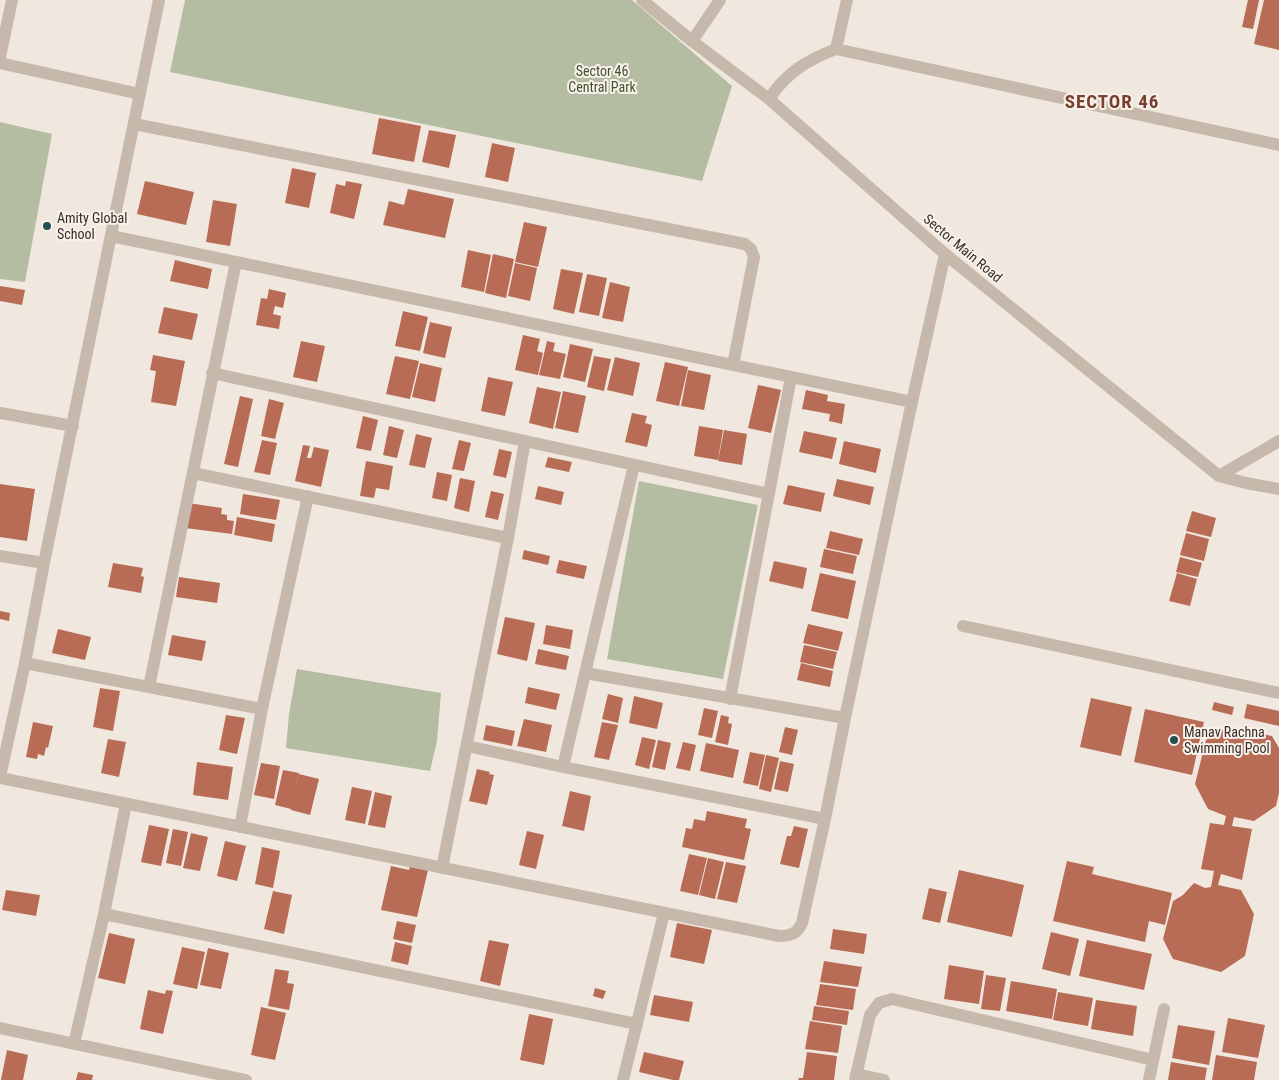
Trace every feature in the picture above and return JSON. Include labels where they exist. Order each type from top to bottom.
[{"type":"street","points":[[0,57],[12,0]]},
{"type":"street","points":[[159,0],[0,778],[779,936],[789,936],[796,933],[802,924],[825,819],[844,718],[945,254]]},
{"type":"street","name":"Sector Main Road","points":[[642,0],[692,41],[769,99],[945,254],[1219,476],[1279,489]]},
{"type":"street","points":[[654,10],[663,0]]},
{"type":"street","points":[[692,41],[720,0]]},
{"type":"street","points":[[836,49],[847,0]]},
{"type":"street","points":[[769,99],[777,87],[794,70],[816,57],[836,49],[1279,145]]},
{"type":"street","points":[[0,63],[140,94]]},
{"type":"street","points":[[134,124],[744,244],[751,250],[754,257],[733,365]]},
{"type":"street","points":[[111,236],[912,402]]},
{"type":"street","points":[[149,687],[236,262]]},
{"type":"street","points":[[212,373],[769,494]]},
{"type":"street","points":[[730,699],[791,377]]},
{"type":"street","points":[[0,412],[73,426]]},
{"type":"street","points":[[442,868],[508,538],[525,441]]},
{"type":"street","points":[[1219,476],[1279,441]]},
{"type":"street","points":[[563,767],[634,465]]},
{"type":"street","points":[[192,473],[508,538]]},
{"type":"street","points":[[240,827],[262,708],[308,496]]},
{"type":"street","points":[[0,556],[44,563]]},
{"type":"street","points":[[963,626],[1279,693]]},
{"type":"street","points":[[25,663],[262,708]]},
{"type":"street","points":[[585,673],[844,718]]},
{"type":"street","points":[[466,746],[825,819]]},
{"type":"street","points":[[74,1044],[104,914],[126,804]]},
{"type":"street","points":[[623,1080],[664,912]]},
{"type":"street","points":[[104,914],[637,1024]]},
{"type":"street","points":[[884,1080],[856,1077],[870,1014],[879,1003],[892,998],[1153,1060]]},
{"type":"street","points":[[1149,1080],[1164,1009]]},
{"type":"street","points":[[0,1028],[226,1078],[246,1080]]},
{"type":"green space","name":"Sector 46 Central Park","points":[[185,0],[632,0],[732,86],[702,181],[170,72]]},
{"type":"green space","points":[[0,122],[52,134],[25,282],[0,279]]},
{"type":"green space","points":[[639,481],[758,505],[723,679],[607,659]]},
{"type":"green space","points":[[297,669],[441,693],[437,741],[430,771],[286,748],[289,714]]},
{"type":"building","points":[[1248,0],[1259,0],[1253,29],[1242,27]]},
{"type":"building","points":[[1264,0],[1279,0],[1279,50],[1254,44]]},
{"type":"building","points":[[379,118],[421,126],[414,162],[372,154]]},
{"type":"building","points":[[429,130],[456,135],[449,168],[422,162]]},
{"type":"building","points":[[492,143],[515,148],[508,182],[485,177]]},
{"type":"building","points":[[292,168],[316,173],[309,208],[285,203]]},
{"type":"building","points":[[145,181],[194,192],[186,225],[137,214]]},
{"type":"building","points":[[346,181],[362,184],[354,219],[330,213],[336,184],[345,186]]},
{"type":"building","points":[[408,189],[454,199],[445,238],[383,225],[389,201],[404,205]]},
{"type":"building","points":[[213,200],[237,204],[230,246],[206,242]]},
{"type":"building","points":[[524,222],[547,227],[538,267],[515,262]]},
{"type":"building","points":[[468,250],[491,255],[484,292],[461,287]]},
{"type":"building","points":[[493,254],[514,259],[506,298],[485,293]]},
{"type":"building","points":[[175,260],[212,269],[208,289],[170,281]]},
{"type":"building","points":[[515,263],[537,268],[530,301],[508,296]]},
{"type":"building","points":[[561,269],[583,273],[574,314],[553,309]]},
{"type":"building","points":[[587,274],[607,278],[599,316],[579,312]]},
{"type":"building","points":[[610,282],[630,287],[623,322],[602,318]]},
{"type":"building","points":[[0,286],[25,290],[22,305],[0,301]]},
{"type":"building","points":[[269,289],[286,293],[283,308],[275,306],[273,314],[281,316],[279,329],[256,325],[261,298],[267,299]]},
{"type":"building","points":[[164,307],[198,314],[192,340],[158,333]]},
{"type":"building","points":[[403,311],[428,317],[420,351],[395,346]]},
{"type":"building","points":[[430,322],[452,327],[445,358],[423,353]]},
{"type":"building","points":[[523,335],[540,339],[537,351],[543,353],[538,375],[515,370]]},
{"type":"building","points":[[301,341],[325,346],[317,382],[293,377]]},
{"type":"building","points":[[547,341],[555,343],[553,351],[566,354],[560,379],[539,375]]},
{"type":"building","points":[[570,344],[593,349],[585,382],[563,377]]},
{"type":"building","points":[[153,355],[185,361],[176,406],[151,402],[156,371],[150,370]]},
{"type":"building","points":[[395,356],[419,361],[410,399],[386,394]]},
{"type":"building","points":[[594,356],[611,359],[604,391],[587,387]]},
{"type":"building","points":[[615,357],[640,363],[633,396],[607,390]]},
{"type":"building","points":[[665,362],[688,367],[679,406],[656,401]]},
{"type":"building","points":[[420,363],[442,368],[435,402],[412,397]]},
{"type":"building","points":[[688,370],[711,375],[704,410],[681,406]]},
{"type":"building","points":[[488,377],[513,382],[505,416],[481,411]]},
{"type":"building","points":[[758,385],[781,390],[771,433],[748,428]]},
{"type":"building","points":[[537,387],[561,392],[553,429],[529,423]]},
{"type":"building","points":[[806,390],[828,395],[827,401],[845,404],[842,424],[829,421],[830,414],[802,409]]},
{"type":"building","points":[[563,391],[586,396],[578,433],[555,428]]},
{"type":"building","points":[[240,396],[253,399],[238,467],[224,464]]},
{"type":"building","points":[[269,399],[284,403],[275,439],[261,436]]},
{"type":"building","points":[[632,413],[647,416],[645,423],[652,425],[647,447],[625,442]]},
{"type":"building","points":[[363,416],[378,420],[371,451],[356,448]]},
{"type":"building","points":[[389,426],[404,430],[397,458],[383,455]]},
{"type":"building","points":[[699,426],[723,430],[718,460],[694,456]]},
{"type":"building","points":[[724,430],[747,434],[742,465],[718,461]]},
{"type":"building","points":[[804,431],[837,438],[832,459],[799,452]]},
{"type":"building","points":[[416,434],[432,438],[425,468],[409,465]]},
{"type":"building","points":[[262,440],[277,443],[270,475],[254,472]]},
{"type":"building","points":[[459,440],[471,443],[464,471],[452,469]]},
{"type":"building","points":[[844,441],[881,449],[876,473],[839,464]]},
{"type":"building","points":[[303,445],[310,446],[307,458],[311,458],[314,447],[329,450],[321,487],[295,481]]},
{"type":"building","points":[[499,449],[512,452],[506,478],[493,475]]},
{"type":"building","points":[[548,457],[572,462],[569,472],[545,467]]},
{"type":"building","points":[[366,461],[393,466],[389,490],[376,488],[374,498],[360,496]]},
{"type":"building","points":[[437,472],[452,475],[447,501],[432,498]]},
{"type":"building","points":[[460,478],[475,481],[469,512],[454,508]]},
{"type":"building","points":[[837,479],[874,487],[870,505],[833,496]]},
{"type":"building","points":[[0,484],[35,489],[27,541],[0,537]]},
{"type":"building","points":[[788,485],[825,493],[821,512],[783,504]]},
{"type":"building","points":[[538,486],[564,492],[561,505],[535,499]]},
{"type":"building","points":[[491,491],[504,494],[498,520],[485,517]]},
{"type":"building","points":[[243,494],[280,500],[276,520],[240,514]]},
{"type":"building","points":[[188,503],[222,508],[221,514],[227,515],[227,520],[234,521],[232,534],[185,528]]},
{"type":"building","points":[[1192,511],[1216,518],[1211,537],[1186,531]]},
{"type":"building","points":[[237,517],[275,524],[272,542],[234,535]]},
{"type":"building","points":[[830,531],[863,539],[859,555],[826,548]]},
{"type":"building","points":[[1186,533],[1209,539],[1204,561],[1180,555]]},
{"type":"building","points":[[824,549],[857,556],[853,574],[820,567]]},
{"type":"building","points":[[524,550],[550,556],[548,565],[522,559]]},
{"type":"building","points":[[1180,557],[1202,563],[1198,577],[1176,572]]},
{"type":"building","points":[[559,560],[587,566],[584,579],[556,573]]},
{"type":"building","points":[[774,561],[807,568],[803,589],[769,581]]},
{"type":"building","points":[[113,563],[143,568],[141,576],[144,577],[141,593],[108,587]]},
{"type":"building","points":[[820,573],[856,581],[848,619],[811,611]]},
{"type":"building","points":[[1177,573],[1197,579],[1190,606],[1169,601]]},
{"type":"building","points":[[179,577],[220,583],[217,603],[176,597]]},
{"type":"building","points":[[0,611],[10,613],[9,621],[0,619]]},
{"type":"building","points":[[505,617],[535,623],[527,661],[497,654]]},
{"type":"building","points":[[808,624],[843,632],[838,651],[803,643]]},
{"type":"building","points":[[546,625],[573,630],[570,649],[543,644]]},
{"type":"building","points":[[58,629],[91,637],[85,660],[52,653]]},
{"type":"building","points":[[172,635],[206,641],[202,661],[168,655]]},
{"type":"building","points":[[804,645],[837,652],[833,669],[800,662]]},
{"type":"building","points":[[538,649],[569,656],[566,670],[535,664]]},
{"type":"building","points":[[801,663],[833,671],[830,687],[797,680]]},
{"type":"building","points":[[528,687],[560,694],[556,710],[525,703]]},
{"type":"building","points":[[100,688],[120,691],[113,731],[93,727]]},
{"type":"building","points":[[608,694],[623,698],[618,723],[602,719]]},
{"type":"building","points":[[634,696],[663,703],[657,729],[629,723]]},
{"type":"building","points":[[1091,698],[1132,707],[1121,756],[1080,747]]},
{"type":"building","points":[[1214,702],[1234,707],[1232,715],[1212,710]]},
{"type":"building","points":[[1247,704],[1279,711],[1279,726],[1244,718]]},
{"type":"building","points":[[704,708],[718,711],[712,738],[698,735]]},
{"type":"building","points":[[1145,709],[1204,722],[1192,775],[1134,762]]},
{"type":"building","points":[[226,715],[245,718],[237,754],[219,750]]},
{"type":"building","points":[[721,715],[729,717],[728,723],[732,724],[728,745],[715,742]]},
{"type":"building","points":[[524,719],[552,725],[546,752],[517,746]]},
{"type":"building","points":[[33,722],[53,726],[48,748],[46,747],[44,756],[38,754],[37,759],[26,757]]},
{"type":"building","points":[[602,722],[618,725],[609,760],[594,757]]},
{"type":"building","points":[[486,725],[515,731],[512,746],[483,740]]},
{"type":"building","points":[[785,727],[798,730],[792,755],[779,752]]},
{"type":"building","points":[[1227,727],[1272,736],[1279,748],[1279,793],[1276,806],[1254,821],[1234,817],[1232,826],[1252,829],[1242,880],[1221,874],[1218,885],[1241,890],[1254,914],[1245,956],[1221,972],[1173,959],[1163,939],[1173,901],[1183,895],[1194,883],[1205,888],[1211,887],[1214,871],[1201,869],[1210,823],[1224,825],[1226,816],[1208,809],[1195,784],[1206,740]]},
{"type":"building","points":[[642,737],[656,740],[649,769],[635,765]]},
{"type":"building","points":[[108,739],[126,742],[119,777],[101,773]]},
{"type":"building","points":[[658,740],[671,743],[665,770],[652,767]]},
{"type":"building","points":[[683,742],[696,745],[690,771],[676,768]]},
{"type":"building","points":[[706,743],[739,750],[733,778],[700,771]]},
{"type":"building","points":[[750,752],[765,755],[758,786],[743,783]]},
{"type":"building","points":[[766,755],[779,758],[771,792],[759,789]]},
{"type":"building","points":[[780,761],[794,764],[788,792],[774,789]]},
{"type":"building","points":[[197,762],[233,767],[228,800],[193,795]]},
{"type":"building","points":[[261,763],[280,766],[274,799],[254,795]]},
{"type":"building","points":[[477,769],[494,775],[487,805],[469,801]]},
{"type":"building","points":[[283,770],[299,773],[295,790],[299,774],[319,779],[310,815],[275,805]]},
{"type":"building","points":[[352,787],[372,791],[365,824],[345,820]]},
{"type":"building","points":[[570,791],[591,796],[584,831],[562,826]]},
{"type":"building","points":[[375,792],[392,796],[385,828],[368,825]]},
{"type":"building","points":[[707,811],[747,819],[745,828],[751,829],[744,860],[682,847],[686,828],[692,829],[694,819],[705,821]]},
{"type":"building","points":[[149,825],[169,829],[161,866],[141,862]]},
{"type":"building","points":[[794,826],[808,829],[799,868],[780,864],[787,836],[791,836]]},
{"type":"building","points":[[173,829],[188,832],[181,866],[166,863]]},
{"type":"building","points":[[527,831],[544,835],[536,869],[519,865]]},
{"type":"building","points":[[191,833],[208,837],[200,871],[183,868]]},
{"type":"building","points":[[225,841],[246,846],[237,881],[217,876]]},
{"type":"building","points":[[262,847],[280,851],[273,888],[255,884]]},
{"type":"building","points":[[689,854],[707,858],[698,895],[680,891]]},
{"type":"building","points":[[708,858],[724,862],[715,899],[699,895]]},
{"type":"building","points":[[1067,861],[1094,867],[1092,874],[1172,893],[1165,925],[1149,921],[1145,942],[1053,921]]},
{"type":"building","points":[[726,862],[746,866],[737,903],[717,899]]},
{"type":"building","points":[[391,866],[409,870],[410,866],[428,870],[417,917],[381,910]]},
{"type":"building","points":[[959,870],[1024,885],[1012,937],[947,922]]},
{"type":"building","points":[[929,888],[947,892],[940,923],[922,919]]},
{"type":"building","points":[[6,890],[40,895],[36,916],[2,910]]},
{"type":"building","points":[[273,891],[292,895],[284,934],[264,929]]},
{"type":"building","points":[[397,921],[416,925],[412,943],[393,939]]},
{"type":"building","points":[[677,923],[712,930],[704,964],[670,957]]},
{"type":"building","points":[[833,929],[867,934],[864,954],[830,949]]},
{"type":"building","points":[[1051,932],[1079,939],[1070,976],[1042,969]]},
{"type":"building","points":[[109,933],[135,939],[125,984],[98,978]]},
{"type":"building","points":[[489,940],[509,944],[500,986],[480,981]]},
{"type":"building","points":[[1087,940],[1152,954],[1144,990],[1079,976]]},
{"type":"building","points":[[395,942],[412,946],[408,965],[391,961]]},
{"type":"building","points":[[182,947],[205,952],[197,989],[173,984]]},
{"type":"building","points":[[208,948],[229,953],[221,989],[200,985]]},
{"type":"building","points":[[824,961],[862,967],[858,987],[820,982]]},
{"type":"building","points":[[949,965],[984,971],[979,1004],[944,999]]},
{"type":"building","points":[[275,969],[289,971],[287,983],[294,984],[289,1010],[268,1006]]},
{"type":"building","points":[[986,975],[1006,978],[1000,1011],[981,1009]]},
{"type":"building","points":[[1011,981],[1057,989],[1052,1019],[1006,1011]]},
{"type":"building","points":[[820,984],[856,989],[853,1010],[816,1005]]},
{"type":"building","points":[[595,988],[606,991],[603,999],[593,996]]},
{"type":"building","points":[[148,990],[165,994],[166,990],[173,991],[163,1034],[140,1029]]},
{"type":"building","points":[[1058,992],[1093,998],[1088,1026],[1053,1020]]},
{"type":"building","points":[[654,995],[693,1002],[689,1022],[650,1015]]},
{"type":"building","points":[[1096,1000],[1137,1006],[1133,1036],[1091,1029]]},
{"type":"building","points":[[814,1006],[849,1011],[847,1025],[812,1020]]},
{"type":"building","points":[[261,1007],[286,1013],[275,1060],[251,1055]]},
{"type":"building","points":[[529,1014],[553,1019],[544,1065],[520,1060]]},
{"type":"building","points":[[1228,1018],[1265,1025],[1258,1058],[1222,1052]]},
{"type":"building","points":[[810,1021],[842,1026],[838,1053],[805,1049]]},
{"type":"building","points":[[1178,1025],[1215,1031],[1209,1065],[1172,1058]]},
{"type":"building","points":[[7,1050],[28,1055],[23,1080],[1,1080]]},
{"type":"building","points":[[644,1052],[684,1061],[679,1080],[639,1072]]},
{"type":"building","points":[[807,1052],[837,1056],[834,1080],[798,1080],[803,1078]]},
{"type":"building","points":[[1216,1055],[1257,1062],[1254,1080],[1212,1080]]},
{"type":"building","points":[[1171,1062],[1207,1068],[1205,1080],[1168,1080]]},
{"type":"building","points":[[78,1072],[93,1075],[92,1080],[76,1080]]},
{"type":"place","name":"Amity Global School","points":[[47,226]]},
{"type":"place","name":"Manav Rachna Swimming Pool","points":[[1174,740]]},
{"type":"district","name":"SECTOR 46","points":[[1112,101]]}]
